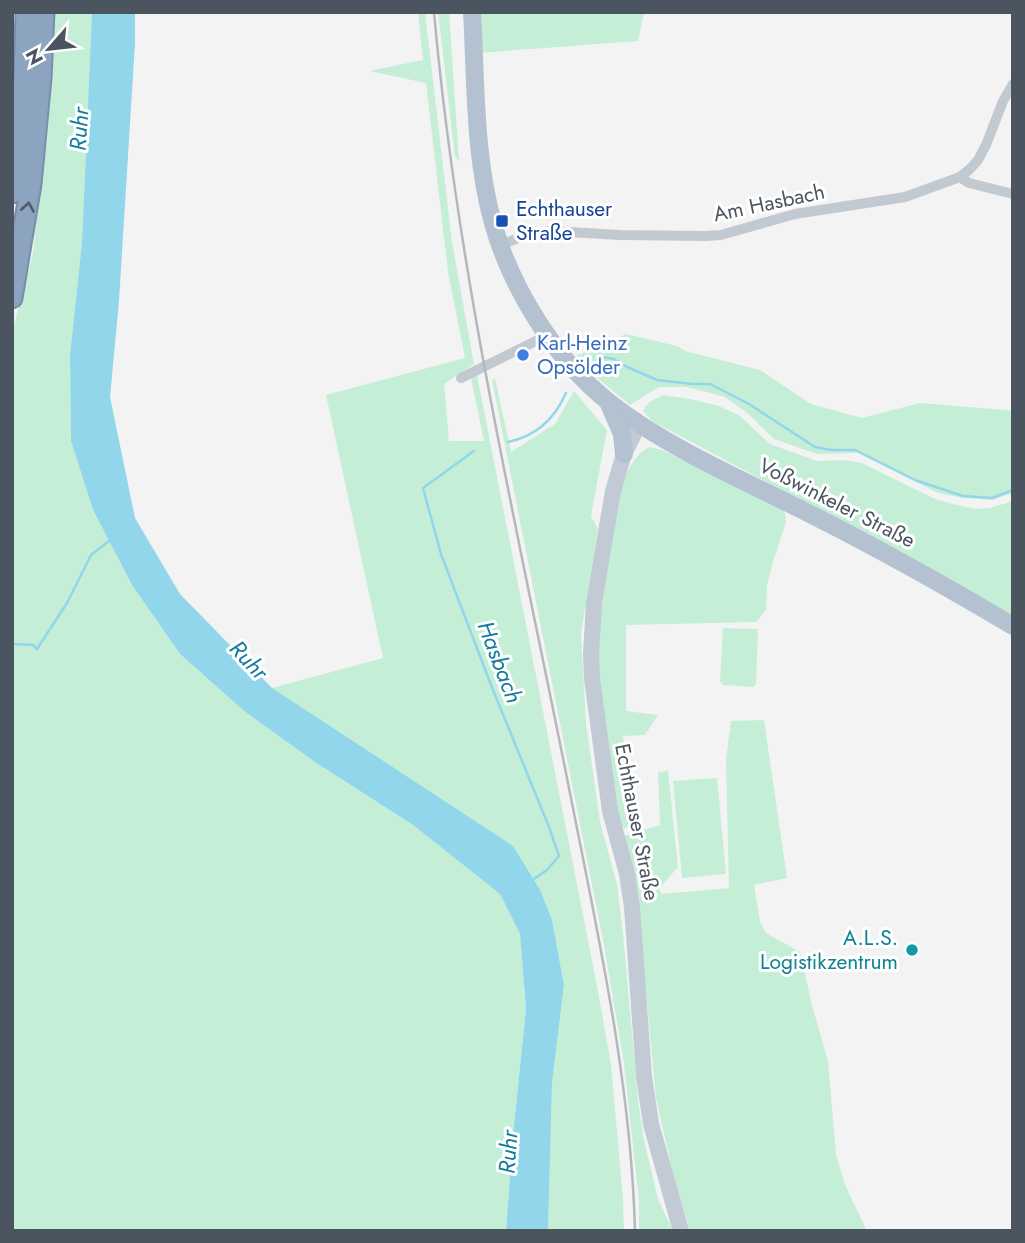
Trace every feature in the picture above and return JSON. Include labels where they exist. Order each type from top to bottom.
[{"type":"highway","points":[[12,194],[24,78],[26,12]]},
{"type":"highway","points":[[12,298],[31,184],[44,12]]},
{"type":"main road","name":"Voßwinkeler Straße","points":[[472,12],[479,141],[483,181],[493,224],[526,300],[548,335],[587,383],[639,424],[712,465],[901,560],[1013,626]]},
{"type":"main road","points":[[608,401],[622,434],[624,454]]},
{"type":"main road","name":"Echthauser Straße","points":[[639,424],[624,454],[610,506],[596,588],[591,636],[592,678],[610,811],[630,893],[644,1076],[651,1124],[681,1231]]},
{"type":"street","name":"Am Hasbach","points":[[500,245],[523,236],[551,231],[721,235],[795,214],[905,197],[960,177],[971,169],[986,145],[1013,83]]},
{"type":"street","points":[[960,177],[969,183],[1013,194]]},
{"type":"street","points":[[461,377],[548,335]]},
{"type":"green space","points":[[53,12],[92,12],[82,242],[70,356],[71,441],[93,510],[132,585],[180,654],[244,711],[315,762],[413,825],[500,894],[520,934],[526,1009],[506,1231],[12,1231],[12,333],[33,253],[53,51]]},
{"type":"green space","points":[[418,12],[425,12],[452,242],[474,364],[444,384],[449,441],[484,441],[471,378],[477,375],[611,1064],[624,1231],[548,1231],[552,1083],[564,985],[552,920],[272,688],[383,658],[326,395],[465,358],[448,272],[426,83],[369,71],[423,60]]},
{"type":"green space","points":[[438,12],[449,12],[459,161],[455,157]]},
{"type":"green space","points":[[478,12],[644,12],[638,41],[479,53]]},
{"type":"green space","points":[[626,334],[760,370],[811,404],[862,418],[920,403],[1013,412],[1013,493],[992,500],[938,493],[859,453],[817,454],[774,439],[746,412],[725,397],[687,387],[659,387],[630,405],[576,356]]},
{"type":"green space","points":[[495,378],[511,452],[555,424],[574,391],[607,430],[591,516],[598,529],[581,634],[586,723],[600,822],[617,884],[644,1140],[658,1199],[673,1231],[639,1231],[639,1201],[624,1063],[604,945],[492,380]]},
{"type":"green space","points":[[663,395],[719,406],[740,416],[770,444],[817,461],[843,460],[862,463],[935,499],[976,509],[1013,501],[1013,620],[899,553],[652,421],[643,411],[649,402]]},
{"type":"green space","points":[[649,447],[662,450],[782,509],[786,522],[767,586],[766,610],[756,622],[626,625],[626,711],[658,715],[645,735],[623,736],[632,827],[625,828],[621,827],[607,758],[596,639],[622,482],[636,458]]},
{"type":"green space","points":[[723,628],[758,629],[754,687],[723,685],[720,681]]},
{"type":"green space","points":[[764,720],[787,878],[754,885],[760,922],[766,933],[800,952],[828,1061],[836,1154],[845,1185],[867,1231],[690,1231],[673,1174],[656,1098],[637,895],[624,836],[660,825],[658,772],[668,771],[678,867],[659,889],[662,894],[729,888],[726,760],[731,721]]},
{"type":"green space","points":[[717,778],[726,874],[682,878],[673,781]]},
{"type":"water","points":[[92,12],[135,12],[119,301],[110,397],[135,518],[180,594],[272,688],[513,846],[540,890],[552,920],[564,985],[552,1083],[548,1231],[506,1231],[526,1009],[520,934],[500,894],[413,825],[315,762],[244,711],[180,654],[132,585],[93,510],[71,441],[70,355],[82,242]]},
{"type":"waterway","name":"Hasbach","points":[[592,365],[602,357],[614,359],[657,380],[710,384],[749,404],[815,447],[855,450],[915,480],[963,496],[992,498],[1013,490]]},
{"type":"waterway","name":"Hasbach","points":[[508,442],[528,435],[544,425],[566,393]]},
{"type":"waterway","name":"Hasbach","points":[[474,451],[423,488],[441,554],[559,856],[547,870],[531,881]]},
{"type":"waterway","points":[[12,644],[33,645],[37,649],[67,603],[91,555],[109,541]]},
{"type":"railway","points":[[434,12],[457,206],[490,399],[611,1006],[627,1118],[635,1231]]},
{"type":"place","name":"Echthauser Straße","points":[[502,221]]},
{"type":"place","name":"Karl-Heinz Opsölder","points":[[523,355]]},
{"type":"place","name":"A.L.S. Logistikzentrum","points":[[912,950]]},
{"type":"water label","name":"Ruhr","points":[[79,129]]},
{"type":"water label","name":"Ruhr","points":[[249,660]]},
{"type":"water label","name":"Ruhr","points":[[508,1152]]}]
